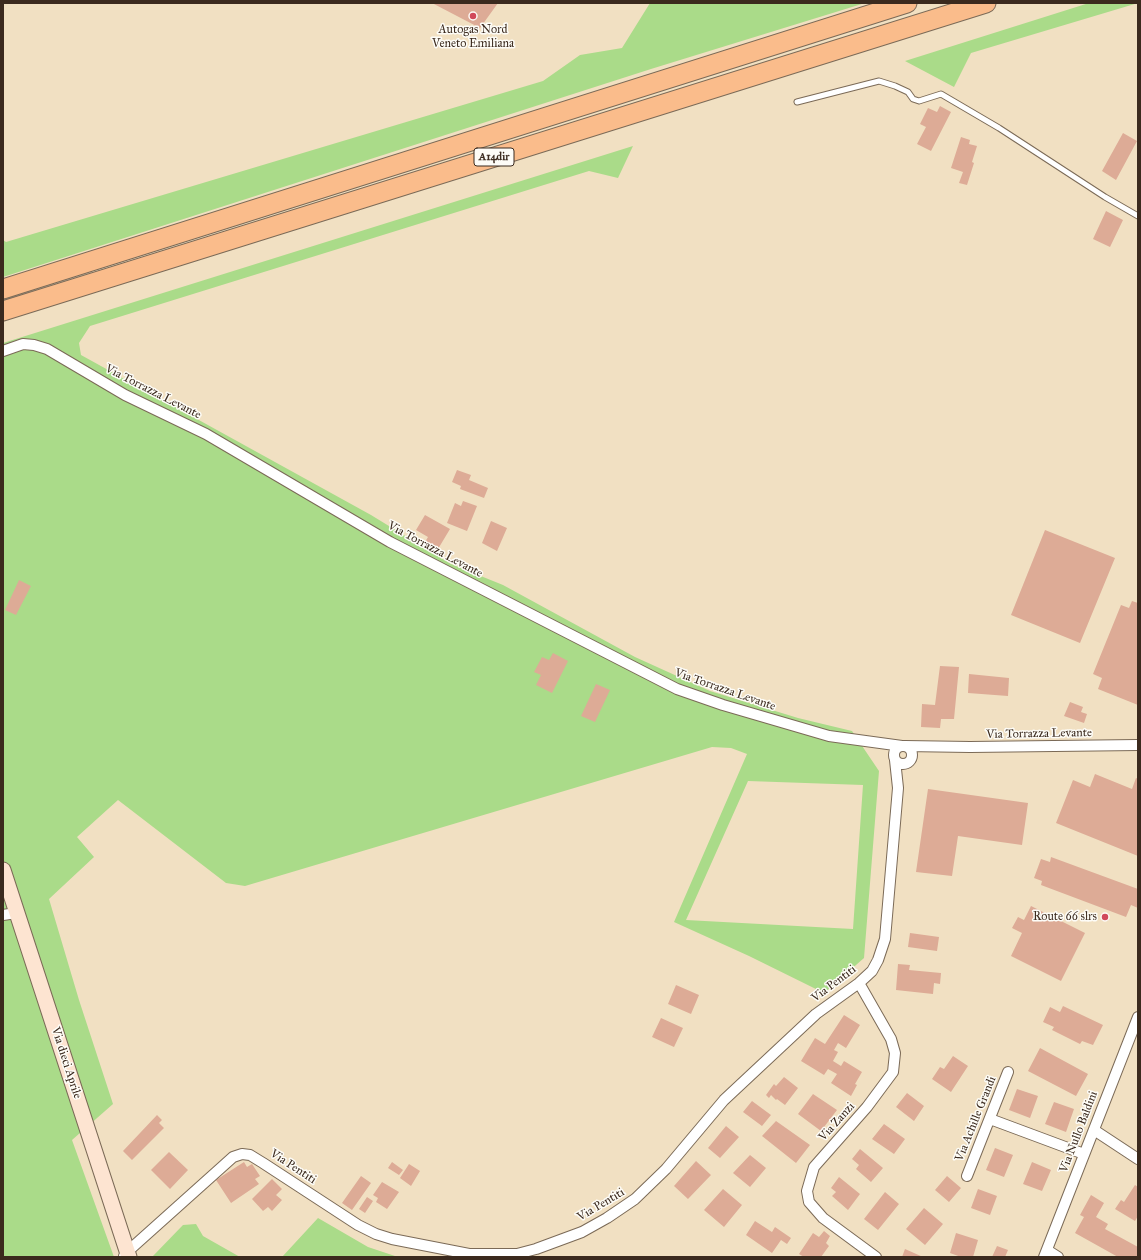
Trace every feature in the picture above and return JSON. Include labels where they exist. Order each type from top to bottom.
[{"type":"highway","name":"A14dir","points":[[3,289],[908,3]]},
{"type":"highway","name":"A14dir","points":[[3,311],[986,3]]},
{"type":"main road","name":"Via dieci Aprile","points":[[3,870],[10,914],[127,1255]]},
{"type":"street","name":"Via Torrazza Levante","points":[[3,351],[23,344],[47,349],[125,395],[206,434],[390,542],[677,689],[723,705],[829,736],[904,746],[1138,745]]},
{"type":"street","name":"Via Torrazza Levante","points":[[874,743],[895,759]]},
{"type":"street","points":[[904,746],[912,752],[909,761],[900,764],[895,759],[897,749],[904,746]]},
{"type":"street","name":"Via Torrazza Levante","points":[[909,761],[940,747]]},
{"type":"street","name":"Via Pentiti","points":[[127,1255],[228,1162],[242,1154],[250,1156],[263,1163],[358,1225],[392,1240],[469,1254],[538,1253],[607,1218],[635,1199],[666,1169],[724,1100],[816,1014],[859,983],[872,971],[886,939],[898,788],[895,759]]},
{"type":"street","name":"Via Pentiti","points":[[898,788],[909,761]]},
{"type":"street","name":"Via Zanzi","points":[[859,983],[891,1039],[895,1053],[893,1072],[867,1107],[814,1167],[807,1191],[809,1202],[823,1218],[876,1257]]},
{"type":"street","name":"Via Nullo Baldini","points":[[1046,1254],[1138,1017]]},
{"type":"street","name":"Via Achille Grandi","points":[[967,1176],[1008,1072]]},
{"type":"street","points":[[990,1118],[1084,1154]]},
{"type":"street","points":[[1094,1130],[1138,1159]]},
{"type":"street","points":[[1046,1254],[1058,1257]]},
{"type":"lane","points":[[797,102],[879,81],[908,92],[913,99],[919,101],[941,94],[1017,140],[1105,197],[1138,216]]},
{"type":"green space","points":[[650,3],[865,3],[651,69],[3,277],[3,240],[6,242],[543,81],[580,55],[622,48]]},
{"type":"green space","points":[[1089,3],[1138,3],[971,53],[954,87],[905,61]]},
{"type":"green space","points":[[633,146],[618,178],[589,171],[90,326],[79,343],[81,355],[371,515],[451,564],[503,585],[635,657],[710,691],[798,718],[852,731],[879,771],[864,958],[824,993],[749,956],[674,922],[747,754],[731,748],[712,747],[245,886],[226,883],[118,800],[77,837],[94,857],[49,899],[79,1000],[113,1104],[72,1140],[114,1257],[3,1257],[3,343]],"holes":[[[748,781],[863,785],[853,929],[686,920]]]},
{"type":"green space","points":[[318,1218],[368,1247],[398,1257],[282,1257]]},
{"type":"green space","points":[[196,1224],[203,1236],[240,1257],[152,1257],[183,1225]]},
{"type":"building","name":"Autogas Nord Veneto Emiliana","points":[[432,3],[498,3],[480,28]]},
{"type":"building","points":[[940,106],[951,112],[931,151],[917,144],[926,127],[920,124],[928,108],[937,112]]},
{"type":"building","points":[[1123,133],[1137,141],[1116,180],[1102,171]]},
{"type":"building","points":[[961,137],[970,140],[969,144],[977,146],[972,162],[974,163],[967,185],[959,183],[963,172],[951,168]]},
{"type":"building","points":[[1106,211],[1123,220],[1110,247],[1093,239]]},
{"type":"building","points":[[457,470],[471,475],[469,480],[488,488],[484,498],[460,489],[461,486],[452,482]]},
{"type":"building","points":[[463,501],[477,506],[467,531],[447,523],[455,503],[461,506]]},
{"type":"building","points":[[425,515],[450,529],[438,549],[425,542],[428,537],[416,530]]},
{"type":"building","points":[[491,521],[507,528],[497,551],[482,543]]},
{"type":"building","points":[[1045,530],[1115,558],[1080,643],[1011,615]]},
{"type":"building","points":[[19,580],[31,586],[16,615],[5,610]]},
{"type":"building","points":[[1132,601],[1138,603],[1138,705],[1098,689],[1102,678],[1093,674],[1121,605],[1129,608]]},
{"type":"building","points":[[553,653],[568,661],[552,693],[536,685],[541,675],[534,672],[542,657],[549,660]]},
{"type":"building","points":[[940,666],[959,667],[954,719],[941,719],[940,728],[921,727],[922,704],[935,705]]},
{"type":"building","points":[[969,674],[1009,678],[1008,696],[968,693]]},
{"type":"building","points":[[596,684],[610,690],[595,722],[581,716]]},
{"type":"building","points":[[1070,702],[1083,707],[1081,712],[1087,714],[1084,723],[1064,716]]},
{"type":"building","points":[[1095,774],[1132,789],[1136,778],[1138,779],[1138,856],[1056,823],[1073,780],[1090,787]]},
{"type":"building","points":[[928,789],[1028,803],[1022,845],[958,836],[952,876],[916,872]]},
{"type":"building","points":[[1051,857],[1138,889],[1138,908],[1131,905],[1126,917],[1041,885],[1042,881],[1034,878],[1041,859],[1050,862]]},
{"type":"building","points":[[1031,906],[1085,933],[1061,981],[1011,956],[1022,933],[1012,928],[1018,917],[1024,920]]},
{"type":"building","points":[[910,933],[939,937],[937,951],[908,947]]},
{"type":"building","points":[[898,964],[910,965],[909,970],[941,973],[940,984],[934,983],[933,994],[896,990]]},
{"type":"building","points":[[676,985],[699,995],[691,1014],[668,1004]]},
{"type":"building","points":[[1063,1006],[1103,1025],[1093,1045],[1082,1041],[1080,1044],[1052,1030],[1054,1027],[1043,1022],[1050,1007],[1060,1012]]},
{"type":"building","points":[[844,1015],[860,1025],[846,1048],[838,1043],[834,1050],[838,1052],[833,1061],[841,1066],[844,1061],[862,1072],[855,1084],[857,1085],[851,1096],[831,1083],[837,1074],[828,1069],[824,1075],[801,1061],[815,1038],[825,1044]]},
{"type":"building","points":[[661,1018],[683,1028],[674,1047],[652,1037]]},
{"type":"building","points":[[1040,1048],[1088,1074],[1076,1096],[1028,1071]]},
{"type":"building","points":[[953,1056],[968,1066],[951,1092],[932,1079],[940,1067],[944,1069]]},
{"type":"building","points":[[784,1077],[798,1088],[785,1105],[771,1095],[769,1098],[766,1095],[774,1084],[776,1086]]},
{"type":"building","points":[[1017,1089],[1038,1096],[1030,1118],[1009,1110]]},
{"type":"building","points":[[907,1093],[924,1106],[914,1121],[896,1107]]},
{"type":"building","points":[[813,1094],[837,1110],[821,1131],[798,1114]]},
{"type":"building","points":[[752,1101],[771,1115],[762,1126],[743,1112]]},
{"type":"building","points":[[1054,1102],[1074,1109],[1066,1132],[1045,1124]]},
{"type":"building","points":[[157,1115],[162,1120],[159,1123],[164,1128],[132,1160],[123,1151]]},
{"type":"building","points":[[776,1121],[810,1145],[796,1163],[762,1136]]},
{"type":"building","points":[[884,1124],[905,1139],[894,1154],[872,1139]]},
{"type":"building","points":[[726,1126],[739,1137],[720,1158],[708,1148]]},
{"type":"building","points":[[995,1148],[1013,1155],[1004,1177],[986,1170]]},
{"type":"building","points":[[860,1149],[883,1168],[871,1182],[856,1169],[859,1165],[852,1159]]},
{"type":"building","points":[[169,1152],[188,1170],[170,1189],[151,1170]]},
{"type":"building","points":[[750,1155],[766,1168],[750,1187],[733,1173]]},
{"type":"building","points":[[696,1161],[711,1175],[688,1199],[674,1186]]},
{"type":"building","points":[[244,1162],[247,1167],[252,1164],[260,1176],[255,1179],[259,1184],[231,1203],[216,1180]]},
{"type":"building","points":[[392,1162],[403,1170],[399,1175],[388,1168]]},
{"type":"building","points":[[1032,1162],[1051,1170],[1042,1191],[1023,1184]]},
{"type":"building","points":[[409,1164],[420,1171],[411,1186],[400,1178]]},
{"type":"building","points":[[361,1176],[371,1183],[352,1210],[342,1203]]},
{"type":"building","points":[[947,1176],[961,1188],[949,1202],[935,1190]]},
{"type":"building","points":[[839,1177],[860,1194],[848,1210],[832,1196],[836,1192],[831,1188]]},
{"type":"building","points":[[272,1179],[282,1189],[276,1195],[282,1200],[272,1211],[268,1207],[263,1211],[252,1199]]},
{"type":"building","points":[[382,1182],[399,1192],[387,1209],[376,1202],[378,1198],[373,1195]]},
{"type":"building","points":[[1135,1185],[1138,1187],[1138,1216],[1135,1221],[1115,1209],[1121,1200],[1124,1202]]},
{"type":"building","points":[[723,1189],[742,1205],[724,1227],[704,1210]]},
{"type":"building","points":[[978,1189],[997,1196],[990,1215],[971,1208]]},
{"type":"building","points":[[885,1192],[899,1204],[878,1230],[864,1219]]},
{"type":"building","points":[[1091,1195],[1104,1203],[1096,1217],[1108,1224],[1105,1229],[1138,1247],[1138,1257],[1118,1257],[1075,1233],[1084,1217],[1080,1215]]},
{"type":"building","points":[[367,1197],[373,1201],[365,1213],[359,1209]]},
{"type":"building","points":[[924,1208],[943,1224],[925,1245],[906,1229]]},
{"type":"building","points":[[755,1221],[772,1232],[775,1227],[791,1238],[787,1244],[781,1240],[772,1253],[746,1235]]},
{"type":"building","points":[[824,1231],[830,1236],[826,1243],[829,1246],[821,1257],[804,1257],[799,1254],[813,1233],[819,1237]]},
{"type":"building","points":[[956,1233],[978,1240],[973,1257],[961,1257],[950,1253]]},
{"type":"building","points":[[997,1246],[1008,1250],[1005,1257],[992,1257]]},
{"type":"building","points":[[905,1249],[923,1257],[902,1257]]},
{"type":"place","name":"Autogas Nord Veneto Emiliana","points":[[473,16]]},
{"type":"place","name":"Route 66 slrs","points":[[1105,917]]}]
